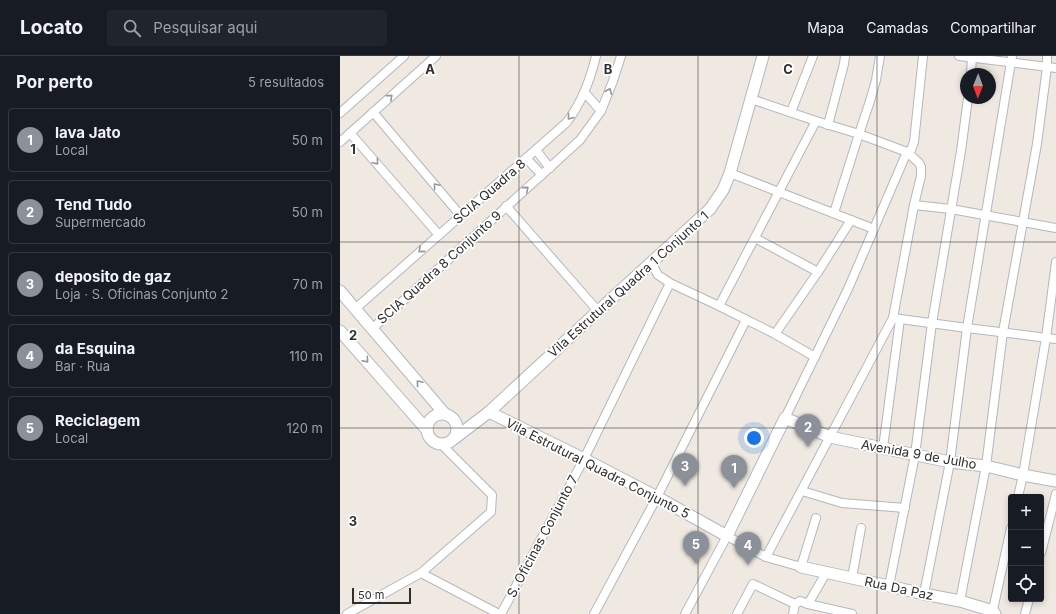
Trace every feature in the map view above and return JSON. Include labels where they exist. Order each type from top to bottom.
[{"type":"street","points":[[340,113],[404,56]]},
{"type":"street","points":[[340,142],[436,56]]},
{"type":"street","name":"SCIA Quadra 8","points":[[355,308],[566,122],[574,112],[585,93],[592,74],[596,56]]},
{"type":"street","name":"SCIA Quadra 8 Conjunto 9","points":[[373,328],[580,140],[601,111],[613,81],[620,56]]},
{"type":"street","name":"Vila Estrutural Quadra 1 Conjunto 1","points":[[455,438],[489,412],[710,209],[723,190],[730,173],[763,56]]},
{"type":"street","points":[[791,112],[813,56]]},
{"type":"street","points":[[828,124],[845,56]]},
{"type":"street","points":[[834,213],[870,101],[876,80],[880,56]]},
{"type":"street","points":[[685,614],[727,536],[848,290],[907,152],[911,150],[914,142],[923,56]]},
{"type":"street","points":[[959,56],[1012,59],[1056,68]]},
{"type":"street","points":[[960,601],[986,466],[1003,332],[1036,144],[1047,67],[1047,56]]},
{"type":"street","points":[[971,68],[972,57]]},
{"type":"street","points":[[924,594],[950,462],[967,328],[1012,59]]},
{"type":"street","points":[[585,93],[601,111]]},
{"type":"street","points":[[751,99],[859,134],[907,152],[919,163],[921,167],[921,176],[914,205],[896,319],[883,448]]},
{"type":"street","points":[[889,586],[915,455],[932,323],[962,151],[967,104]]},
{"type":"street","points":[[373,112],[461,216]]},
{"type":"street","points":[[719,306],[816,121]]},
{"type":"street","points":[[350,133],[439,235]]},
{"type":"street","points":[[536,150],[550,168]]},
{"type":"street","points":[[526,158],[542,175]]},
{"type":"street","points":[[730,173],[874,229]]},
{"type":"street","points":[[914,205],[951,209],[1056,228]]},
{"type":"street","name":"SCIA Quadra 8 Conjunto 9","points":[[506,206],[598,311]]},
{"type":"street","points":[[775,334],[818,272],[851,220]]},
{"type":"street","points":[[755,238],[818,272]]},
{"type":"street","points":[[654,260],[654,268],[658,275],[670,283],[775,334],[815,357]]},
{"type":"street","points":[[1019,494],[1046,338],[1056,262]]},
{"type":"street","name":"S. Oficinas Conjunto 7","points":[[500,614],[584,459],[670,283]]},
{"type":"street","points":[[340,291],[456,422],[458,433],[455,438],[449,443],[441,444],[432,440],[427,430],[340,331]]},
{"type":"street","points":[[896,319],[1056,338]]},
{"type":"street","points":[[766,557],[896,319]]},
{"type":"street","points":[[594,614],[657,497],[746,320]]},
{"type":"street","name":"Vila Estrutural Quadra Conjunto 5","points":[[489,412],[657,497],[727,536]]},
{"type":"street","points":[[427,430],[428,424],[437,414],[449,415],[466,421],[478,420]]},
{"type":"street","name":"Avenida 9 de Julho","points":[[785,418],[830,438],[950,462],[986,466],[1056,481]]},
{"type":"street","points":[[347,614],[421,573],[491,512],[492,495],[441,444]]},
{"type":"street","points":[[802,491],[842,503],[905,508]]},
{"type":"street","points":[[1044,541],[1056,494]]},
{"type":"street","points":[[727,536],[766,557],[801,567],[816,518]]},
{"type":"street","points":[[852,578],[861,528]]},
{"type":"street","points":[[993,613],[1011,530]]},
{"type":"street","name":"Rua Da Paz","points":[[801,567],[960,601],[993,613]]},
{"type":"street","points":[[421,573],[500,614]]},
{"type":"street","points":[[808,604],[826,573]]},
{"type":"street","points":[[737,614],[753,584],[795,604]]},
{"type":"street","points":[[793,614],[795,604],[800,601],[852,614]]},
{"type":"street","points":[[1025,614],[1028,602]]},
{"type":"place","name":"Tend Tudo","points":[[808,447]]},
{"type":"place","name":"deposito de gaz","points":[[685,486]]},
{"type":"place","name":"lava Jato","points":[[734,488]]},
{"type":"place","name":"Reciclagem","points":[[696,564]]},
{"type":"place","name":"da Esquina","points":[[748,565]]}]
